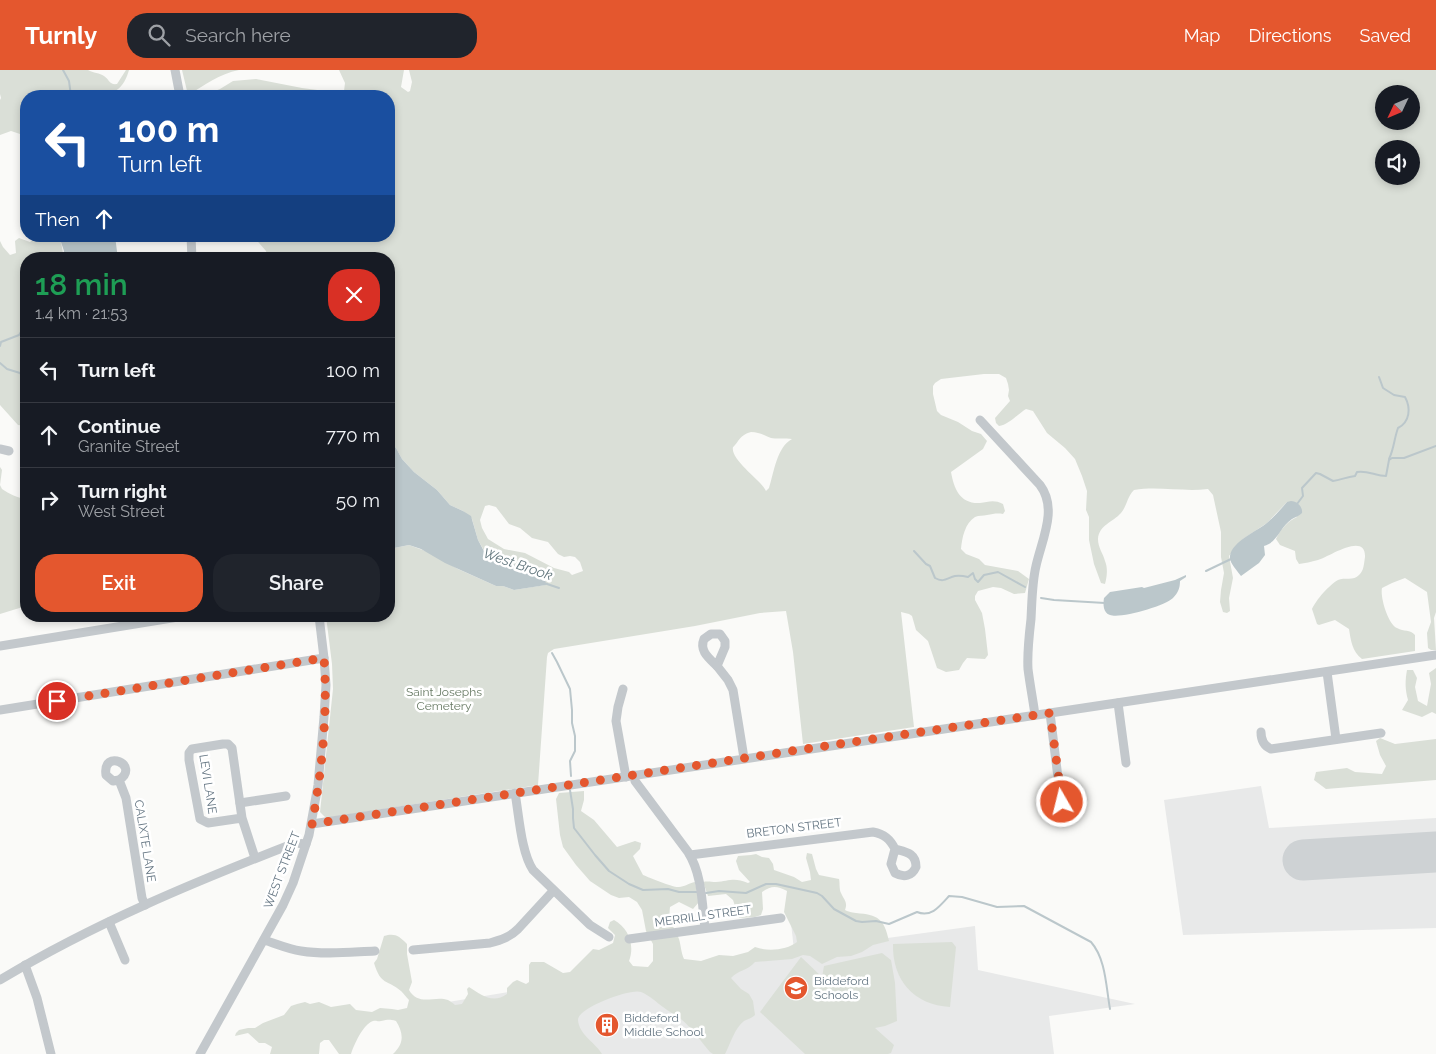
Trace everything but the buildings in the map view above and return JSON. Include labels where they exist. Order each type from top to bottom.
[{"type":"street","points":[[175,70],[179,90]]},
{"type":"street","points":[[980,420],[1040,484],[1048,503],[1048,521],[1034,580],[1028,653],[1028,668],[1035,715]]},
{"type":"street","points":[[0,646],[147,622]]},
{"type":"street","name":"WEST STREET","points":[[200,1054],[283,905],[293,883],[312,824],[318,785],[326,685],[320,622]]},
{"type":"street","points":[[312,824],[1436,655]]},
{"type":"street","points":[[0,710],[324,658]]},
{"type":"street","points":[[716,666],[732,687],[744,758]]},
{"type":"street","points":[[1327,672],[1336,740]]},
{"type":"street","points":[[623,689],[616,720],[630,776],[694,864],[705,928]]},
{"type":"street","points":[[1118,703],[1126,763]]},
{"type":"street","points":[[1050,713],[1062,802]]},
{"type":"street","points":[[1261,732],[1263,742],[1271,749],[1381,733]]},
{"type":"street","name":"LEVI LANE","points":[[240,803],[233,753],[229,745],[192,748],[189,753],[189,760],[198,815],[202,821],[208,823],[242,818]]},
{"type":"street","name":"CALIXTE LANE","points":[[120,780],[126,798],[144,905]]},
{"type":"street","points":[[515,793],[528,862],[536,874],[595,929],[609,937]]},
{"type":"street","points":[[255,858],[242,818],[240,803],[286,796]]},
{"type":"street","name":"BRETON STREET","points":[[690,856],[873,832],[888,838],[895,849]]},
{"type":"street","points":[[0,980],[57,946],[144,905],[255,858],[295,843],[306,844]]},
{"type":"street","points":[[413,950],[490,943],[502,940],[513,934],[553,890]]},
{"type":"street","name":"MERRILL STREET","points":[[629,939],[781,918]]},
{"type":"street","points":[[109,922],[125,960]]},
{"type":"street","points":[[264,940],[304,952],[375,951]]},
{"type":"street","points":[[25,965],[37,998],[51,1054]]},
{"type":"shaded area","points":[[61,242],[116,242],[117,252],[64,252]]},
{"type":"shaded area","points":[[395,448],[414,472],[437,490],[450,505],[471,516],[478,540],[486,555],[492,559],[528,568],[542,576],[546,585],[514,590],[503,586],[496,586],[409,545],[395,548]]},
{"type":"shaded area","points":[[1291,501],[1299,505],[1302,513],[1288,522],[1272,542],[1264,546],[1265,555],[1259,563],[1241,576],[1231,561],[1230,556],[1235,546],[1268,522],[1287,502]]},
{"type":"shaded area","points":[[1186,575],[1180,581],[1180,586],[1175,596],[1161,605],[1115,616],[1108,614],[1105,610],[1104,598],[1110,592],[1144,588],[1175,580]]},
{"type":"shaded area","points":[[1261,786],[1269,828],[1436,818],[1436,928],[1183,935],[1164,800]]},
{"type":"shaded area","name":"Biddeford Schools","points":[[791,923],[822,947],[975,926],[978,970],[1135,1004],[1049,1016],[1054,1054],[410,1054],[430,1005],[630,972],[794,950]]},
{"type":"green space","points":[[0,70],[88,70],[102,75],[111,83],[117,84],[126,70],[129,70],[126,79],[116,90],[20,90],[20,134],[11,131],[0,135]]},
{"type":"green space","points":[[182,70],[239,70],[219,77],[196,90],[187,90]]},
{"type":"green space","name":"Saint Josephs Cemetery","points":[[339,70],[404,70],[401,87],[408,92],[412,82],[409,70],[1436,70],[1436,612],[1434,618],[1436,650],[1428,648],[1427,633],[1431,622],[1427,592],[1405,578],[1382,588],[1382,597],[1385,610],[1394,626],[1415,635],[1415,651],[1362,659],[1354,649],[1349,629],[1335,620],[1317,624],[1312,609],[1314,605],[1334,582],[1340,579],[1357,577],[1361,573],[1364,567],[1364,550],[1359,546],[1353,546],[1318,560],[1299,564],[1295,551],[1280,545],[1276,539],[1285,526],[1297,517],[1287,502],[1267,523],[1243,539],[1229,556],[1233,578],[1229,598],[1230,611],[1227,613],[1223,612],[1220,602],[1224,573],[1221,557],[1221,532],[1213,495],[1208,489],[1134,490],[1121,513],[1104,527],[1099,534],[1099,545],[1107,570],[1105,584],[1101,583],[1094,564],[1089,540],[1089,517],[1086,510],[1087,491],[1075,459],[1047,433],[1033,411],[1026,409],[1006,424],[999,426],[996,423],[995,418],[1010,401],[1006,378],[999,374],[984,374],[941,379],[933,386],[937,411],[941,415],[981,434],[987,441],[983,449],[951,472],[956,490],[967,501],[973,503],[997,502],[1003,504],[1005,511],[1003,514],[975,517],[965,531],[961,549],[966,554],[979,559],[985,565],[1018,571],[1029,579],[1025,593],[1014,594],[1001,588],[993,587],[978,591],[975,600],[982,613],[988,655],[985,659],[967,658],[959,670],[946,672],[937,668],[928,641],[916,630],[912,616],[901,612],[914,727],[803,744],[793,652],[786,611],[760,613],[695,626],[554,649],[548,653],[538,785],[325,817],[320,812],[333,689],[327,622],[395,622],[395,548],[409,545],[428,552],[458,569],[496,586],[503,586],[514,590],[545,585],[524,566],[492,559],[486,554],[478,540],[472,519],[463,511],[450,505],[437,490],[414,472],[395,448],[395,252],[266,252],[258,242],[395,242],[395,90],[344,90],[345,83]],"holes":[[[751,432],[773,438],[792,439],[779,454],[769,488],[766,491],[741,464],[733,452],[733,447],[742,436]],[[485,506],[496,507],[509,524],[520,528],[532,538],[548,542],[558,554],[564,557],[575,557],[580,562],[583,571],[572,575],[525,553],[504,549],[488,539],[480,520]]]},
{"type":"green space","points":[[256,79],[317,90],[217,90],[233,81]]},
{"type":"green space","points":[[19,238],[20,242],[61,242],[63,252],[20,252],[20,425],[0,405],[0,241],[10,255],[16,253],[15,241]]},
{"type":"green space","points":[[0,467],[2,470],[0,485]]},
{"type":"green space","points":[[0,485],[8,493],[20,498],[20,608],[0,614]]},
{"type":"green space","points":[[1436,668],[1436,714],[1432,712],[1422,717],[1402,710],[1408,700],[1406,692],[1407,670],[1413,670],[1417,678],[1415,687],[1418,701],[1427,706],[1431,684],[1429,673]]},
{"type":"green space","points":[[1380,738],[1395,744],[1436,739],[1436,780],[1326,789],[1314,780],[1316,772],[1347,768],[1355,772],[1382,774],[1386,766],[1376,741]]},
{"type":"green space","points":[[584,791],[581,811],[594,820],[617,847],[635,841],[641,843],[640,849],[633,856],[643,875],[676,887],[695,882],[699,902],[693,909],[679,902],[670,907],[671,921],[679,939],[684,959],[701,961],[719,955],[733,956],[748,952],[755,947],[771,950],[793,945],[797,942],[784,912],[787,891],[775,887],[762,892],[763,909],[761,915],[755,917],[739,918],[733,900],[726,894],[708,896],[703,882],[735,880],[750,882],[739,870],[736,861],[738,856],[756,854],[769,858],[774,870],[802,882],[811,880],[806,858],[807,853],[812,854],[819,875],[839,879],[840,891],[846,903],[845,910],[870,915],[879,919],[885,927],[889,941],[873,945],[851,956],[837,957],[822,964],[810,956],[803,955],[792,959],[755,962],[737,973],[731,978],[741,989],[749,994],[753,1001],[755,1015],[744,1021],[738,1028],[725,1054],[713,1054],[710,1052],[690,1027],[680,1018],[641,992],[627,993],[605,1000],[580,1015],[578,1020],[581,1030],[602,1054],[393,1054],[402,1039],[396,1021],[390,1020],[369,1023],[359,1035],[351,1054],[339,1054],[329,1040],[324,1040],[320,1043],[319,1054],[270,1054],[272,1047],[265,1043],[259,1043],[248,1033],[235,1036],[239,1030],[255,1028],[284,1015],[291,1006],[305,1002],[310,1004],[319,1002],[331,1007],[350,1004],[356,1010],[372,1012],[380,1008],[398,1010],[407,1008],[409,1000],[396,987],[382,979],[374,963],[384,936],[388,935],[397,936],[407,944],[412,982],[409,990],[413,995],[422,999],[448,1000],[455,1005],[462,1004],[468,994],[467,989],[469,987],[487,997],[497,998],[507,994],[507,988],[517,980],[526,984],[529,982],[529,965],[531,962],[544,962],[563,973],[570,972],[593,949],[599,950],[613,943],[615,935],[608,928],[610,922],[614,920],[624,928],[629,938],[631,955],[629,961],[633,966],[648,967],[653,961],[653,944],[646,931],[642,910],[637,902],[629,897],[619,898],[611,895],[590,881],[563,847],[556,799],[559,793]]},
{"type":"green space","points":[[952,942],[956,947],[950,1007],[926,1001],[916,996],[908,988],[896,969],[893,944]]},
{"type":"green space","points":[[882,953],[891,960],[895,983],[897,1021],[875,1028],[894,1045],[891,1053],[805,1054],[760,1012],[801,957],[822,977],[824,966]]},
{"type":"waterway","points":[[63,70],[69,81],[70,90]]},
{"type":"waterway","points":[[0,346],[1,342],[20,333]]},
{"type":"waterway","name":"West Brook","points":[[0,363],[7,369],[20,373]]},
{"type":"waterway","points":[[1379,377],[1383,388],[1394,395],[1405,397],[1409,410],[1405,422],[1398,428],[1389,459]]},
{"type":"waterway","name":"West Brook","points":[[1297,504],[1303,496],[1302,488],[1316,473],[1333,481],[1355,476],[1357,472],[1368,472],[1386,476],[1389,460],[1392,458],[1404,458],[1436,446]]},
{"type":"waterway","name":"West Brook","points":[[914,551],[930,566],[935,578],[938,579],[943,580],[957,576],[968,577],[973,573],[978,582],[984,575],[998,572],[1025,587]]},
{"type":"waterway","name":"West Brook","points":[[1206,571],[1231,559]]},
{"type":"waterway","name":"West Brook","points":[[544,583],[559,588]]},
{"type":"waterway","name":"West Brook","points":[[1041,598],[1105,603]]},
{"type":"waterway","points":[[552,653],[570,689],[572,723],[575,736],[575,751],[570,761],[571,776]]},
{"type":"waterway","points":[[570,790],[574,828],[609,871],[629,884],[643,890],[668,889],[679,892],[697,892]]},
{"type":"waterway","points":[[706,893],[719,891],[746,893],[766,884],[776,884],[817,893],[834,909],[856,921],[876,921],[889,924],[917,912],[931,912],[939,907],[949,896],[962,897],[997,907],[1024,906],[1091,942],[1103,965],[1110,1009]]},
{"type":"runway","points":[[1303,860],[1436,852]]},
{"type":"place","name":"Biddeford Schools","points":[[796,988]]},
{"type":"place","name":"Biddeford Middle School","points":[[607,1025]]},
{"type":"route","points":[[57,701],[324,658],[326,685],[324,727],[312,824],[1050,713],[1062,802]]}]
